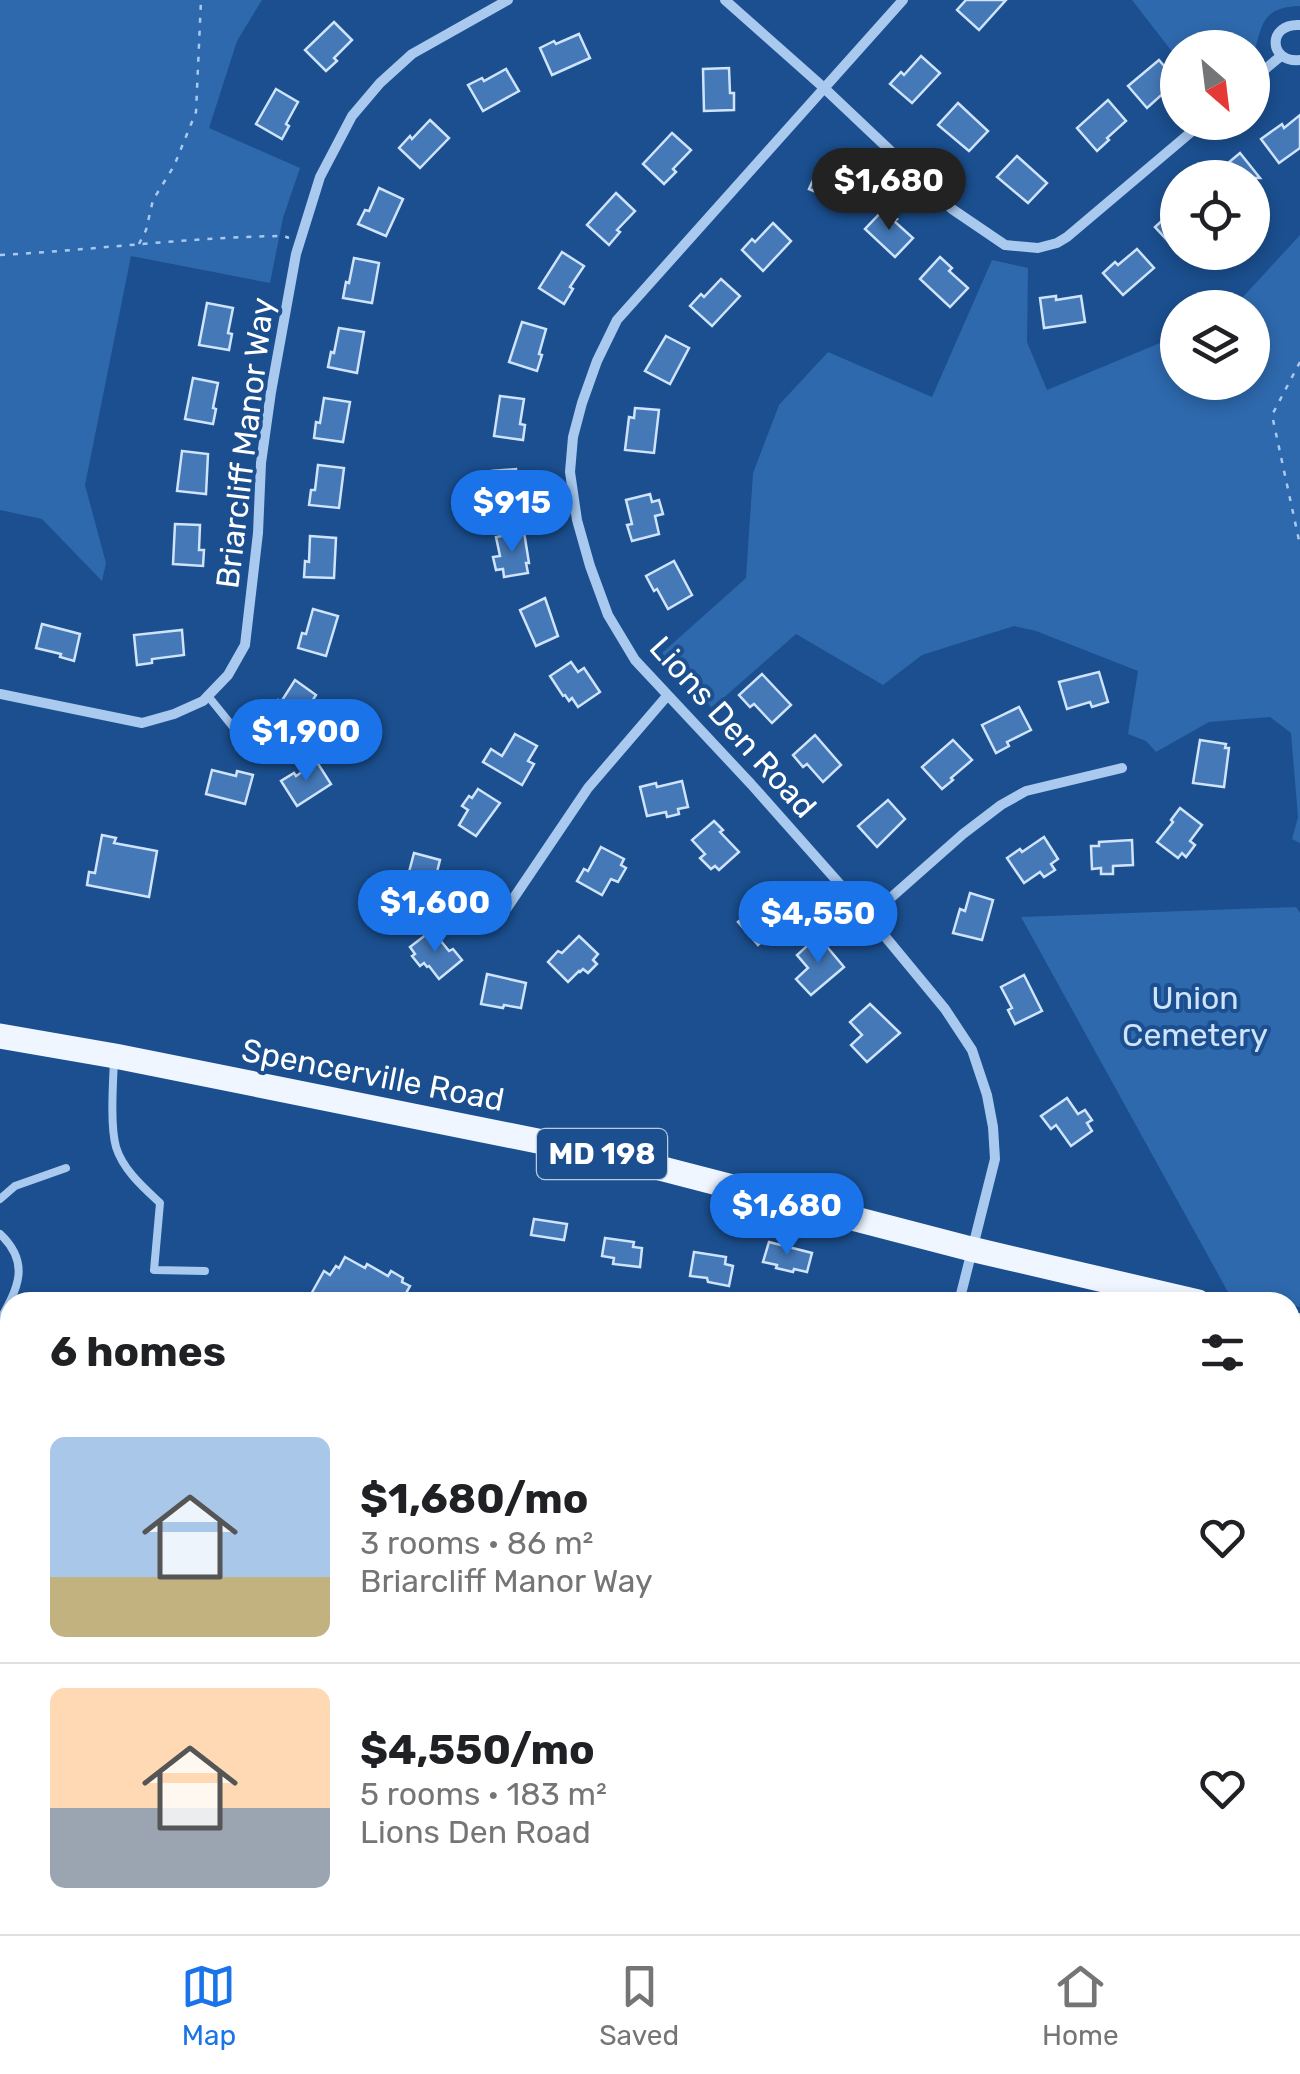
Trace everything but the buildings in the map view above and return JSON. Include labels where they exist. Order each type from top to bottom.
[{"type":"main road","name":"Spencerville Road","points":[[0,1036],[617,1157],[971,1250],[1154,1292]]},
{"type":"street","name":"Briarcliff Manor Way","points":[[0,694],[142,722],[203,701],[228,674],[245,645],[271,392],[300,242],[320,176],[352,116],[380,82],[412,54],[508,0]]},
{"type":"street","points":[[725,0],[952,209],[1006,245],[1038,248],[1067,238],[1181,140]]},
{"type":"street","name":"Lions Den Road","points":[[903,0],[617,320],[596,361],[582,403],[570,472],[577,520],[590,566],[608,615],[635,660],[869,916],[946,1009],[972,1050],[988,1095],[995,1159],[961,1292]]},
{"type":"street","points":[[1300,24],[1290,24],[1279,31],[1276,43],[1281,56],[1290,61],[1300,60]]},
{"type":"street","points":[[1270,65],[1281,56]]},
{"type":"street","points":[[507,908],[588,788],[667,696]]},
{"type":"street","points":[[869,916],[1001,805],[1026,791],[1122,768]]},
{"type":"lane","points":[[208,696],[254,753],[287,759]]},
{"type":"lane","points":[[114,1056],[116,1148],[136,1182],[160,1203],[154,1270],[205,1271]]},
{"type":"lane","points":[[0,1199],[15,1186],[66,1168]]},
{"type":"lane","points":[[0,1234],[16,1255],[20,1268],[16,1292]]},
{"type":"path","points":[[139,244],[153,200],[174,166],[196,112],[201,0]]},
{"type":"path","points":[[0,254],[225,236],[284,236],[300,242]]},
{"type":"path","points":[[1300,362],[1272,415],[1300,545]]},
{"type":"green space","points":[[0,0],[262,0],[237,41],[209,128],[300,168],[283,218],[270,283],[131,256],[85,485],[106,563],[102,581],[42,519],[0,510]]},
{"type":"green space","points":[[1132,0],[1300,0],[1300,6],[1270,15],[1260,30],[1160,30],[1160,36]]},
{"type":"green space","points":[[1300,235],[1300,843],[1292,839],[1298,817],[1291,733],[1270,717],[1209,722],[1156,752],[1146,741],[1128,734],[1138,671],[1036,631],[1014,626],[922,655],[883,685],[796,634],[712,708],[662,653],[746,578],[753,473],[779,405],[828,352],[932,397],[992,260],[1028,268],[1027,342],[1047,390],[1160,343],[1160,400],[1270,400],[1270,290],[1249,290]]},
{"type":"green space","name":"Union Cemetery","points":[[1296,907],[1300,913],[1300,1292],[1228,1292],[1021,917]]}]
